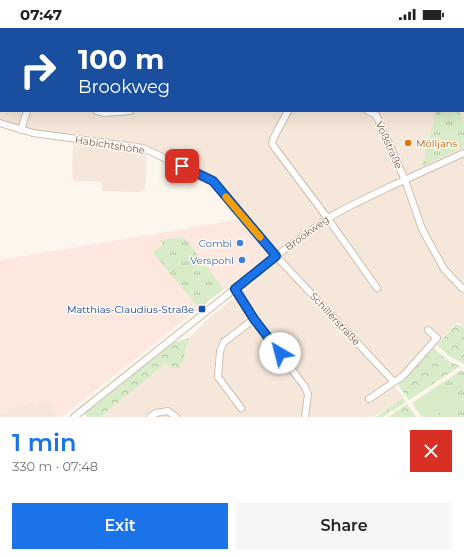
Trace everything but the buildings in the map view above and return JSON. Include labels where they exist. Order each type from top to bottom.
[{"type":"street","points":[[20,130],[27,112]]},
{"type":"street","points":[[101,112],[118,112]]},
{"type":"street","points":[[287,112],[273,139],[272,144],[328,218],[377,288]]},
{"type":"street","name":"Voßstraße","points":[[377,113],[405,180],[422,229],[444,269],[464,289]]},
{"type":"street","name":"Habichtshöhe","points":[[0,123],[33,133],[143,148],[213,181],[276,256]]},
{"type":"street","name":"Brookweg","points":[[77,416],[276,256],[328,218],[348,207],[464,153]]},
{"type":"street","name":"Schillerstraße","points":[[276,256],[394,382]]},
{"type":"street","points":[[235,289],[254,319],[305,387],[308,394],[305,417]]},
{"type":"street","points":[[241,408],[218,377],[220,351],[224,342],[254,319]]},
{"type":"street","points":[[369,399],[403,376],[437,338],[428,330]]},
{"type":"street","points":[[150,417],[156,413],[168,411],[176,417]]},
{"type":"shaded area","points":[[0,112],[464,112],[464,326],[457,322],[437,344],[432,341],[404,370],[390,381],[404,398],[374,417],[100,417],[168,361],[183,360],[189,338],[207,320],[282,258],[218,180],[204,172],[148,147],[146,152],[146,181],[144,189],[140,192],[102,191],[102,182],[73,181],[72,161],[74,136],[27,128],[0,119]]},
{"type":"shaded area","points":[[242,219],[270,254],[224,289],[219,283],[194,302],[199,308],[62,417],[60,417],[49,404],[42,403],[36,408],[31,402],[0,414],[0,260]]},
{"type":"shaded area","points":[[46,400],[60,417],[0,417],[0,414],[31,402]]},
{"type":"green space","points":[[436,112],[459,112],[464,123],[464,147],[422,166]]},
{"type":"green space","points":[[184,237],[224,289],[199,308],[153,253],[163,244],[160,240]]},
{"type":"green space","points":[[456,324],[464,327],[464,364],[449,356],[437,345]]},
{"type":"green space","points":[[189,338],[183,360],[178,369],[165,364],[100,417],[87,417],[82,411],[164,345]]},
{"type":"green space","points":[[432,347],[450,362],[460,366],[409,400],[398,385]]},
{"type":"green space","points":[[462,370],[464,372],[464,417],[422,417],[412,403]]},
{"type":"green space","points":[[443,382],[456,403],[434,417],[428,417],[417,400]]},
{"type":"green space","points":[[403,398],[406,402],[383,417],[376,417]]},
{"type":"green space","points":[[407,404],[416,417],[388,417]]},
{"type":"slow traffic","points":[[226,197],[260,237]]},
{"type":"place","name":"Mölljans","points":[[408,143]]},
{"type":"place","name":"Combi","points":[[240,243]]},
{"type":"place","name":"Verspohl","points":[[242,260]]},
{"type":"place","name":"Matthias-Claudius-Straße","points":[[202,309]]},
{"type":"route","points":[[182,166],[213,181],[276,256],[235,289],[254,319],[280,353]]}]
